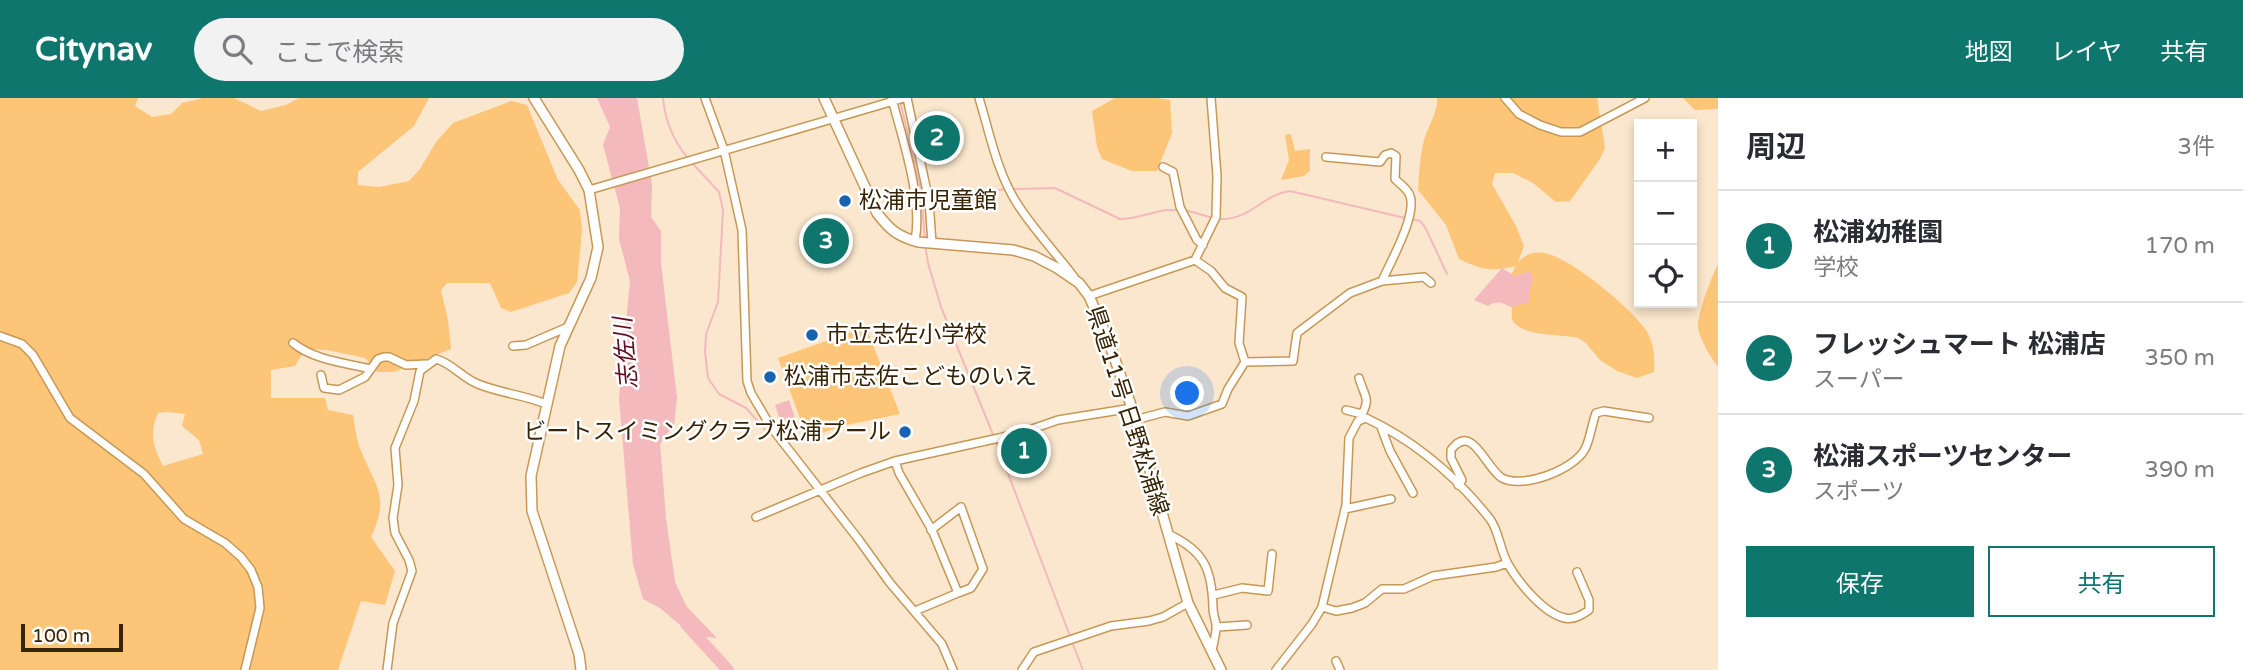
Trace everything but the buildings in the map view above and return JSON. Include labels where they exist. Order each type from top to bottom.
[{"type":"main road","points":[[534,98],[589,190],[598,247],[592,278],[560,346],[531,476],[532,510],[579,654],[581,670]]},
{"type":"main road","name":"県道11号 日野松浦線","points":[[824,98],[877,213],[888,229],[917,242],[1013,250],[1046,262],[1079,283],[1089,296],[1107,337],[1132,408],[1188,603],[1221,670]]},
{"type":"street","points":[[705,98],[724,150],[742,230],[747,381],[751,393],[771,427],[890,583],[942,644],[953,670]]},
{"type":"street","points":[[589,190],[905,98],[929,199],[932,243]]},
{"type":"street","points":[[979,98],[1000,170],[1018,206],[1079,283]]},
{"type":"street","points":[[1089,296],[1195,260],[1215,220],[1217,176],[1211,98]]},
{"type":"street","points":[[1505,98],[1519,114],[1560,132],[1580,132],[1645,98]]},
{"type":"street","points":[[893,100],[917,208],[917,242]]},
{"type":"street","points":[[1326,157],[1380,162],[1385,155],[1391,153],[1396,156],[1395,179],[1409,192],[1412,204],[1382,281]]},
{"type":"street","points":[[1163,167],[1172,172],[1181,210],[1197,240],[1203,245]]},
{"type":"street","points":[[1135,420],[1165,412],[1188,416],[1222,404],[1245,362],[1239,343],[1242,297],[1225,288],[1212,271],[1195,260]]},
{"type":"street","points":[[1245,362],[1293,361],[1297,333],[1350,293],[1382,281],[1424,277],[1431,283]]},
{"type":"street","points":[[513,346],[526,345],[568,327]]},
{"type":"street","points":[[0,336],[22,344],[33,355],[70,418],[144,474],[184,519],[225,543],[251,570],[258,587],[260,608],[245,670]]},
{"type":"street","points":[[293,343],[306,352],[324,358],[372,369]]},
{"type":"street","points":[[321,375],[324,388],[339,390],[365,377],[378,359],[384,356],[407,365],[426,364]]},
{"type":"street","points":[[387,670],[393,623],[412,571],[395,533],[393,518],[398,485],[395,448],[414,401],[420,371],[436,359],[445,362],[478,385],[546,404]]},
{"type":"street","points":[[1276,670],[1322,607],[1345,509],[1349,438],[1367,397],[1359,378]]},
{"type":"street","points":[[756,517],[895,461],[999,438],[1058,419],[1132,408]]},
{"type":"street","points":[[1346,410],[1381,426],[1426,453],[1492,521],[1507,563],[1527,590],[1551,613],[1567,619],[1581,616],[1589,610],[1589,600],[1577,572]]},
{"type":"street","points":[[1458,485],[1462,480],[1451,458],[1451,450],[1460,441],[1465,440],[1479,449],[1500,477],[1508,480],[1532,480],[1563,471],[1585,450],[1596,413],[1604,411],[1649,418]]},
{"type":"street","points":[[1381,426],[1390,450],[1413,493]]},
{"type":"street","points":[[895,461],[899,473],[932,530],[958,593]]},
{"type":"street","points":[[1345,509],[1391,499]]},
{"type":"street","points":[[915,611],[971,588],[983,569],[961,507],[932,530]]},
{"type":"street","points":[[1168,534],[1187,543],[1207,565],[1214,595],[1213,610],[1217,627],[1212,651]]},
{"type":"street","points":[[1214,595],[1242,588],[1268,591],[1272,554]]},
{"type":"street","points":[[1322,607],[1336,611],[1352,608],[1365,603],[1382,590],[1404,590],[1433,576],[1507,563]]},
{"type":"street","points":[[1022,670],[1034,652],[1111,626],[1163,617],[1188,603]]},
{"type":"street","points":[[1217,627],[1247,625]]},
{"type":"street","points":[[1336,661],[1340,670]]},
{"type":"shaded area","points":[[0,98],[138,98],[135,106],[152,117],[171,114],[182,103],[203,98],[234,98],[261,111],[286,105],[299,98],[429,98],[414,126],[358,172],[358,185],[379,187],[409,181],[453,123],[511,101],[527,105],[558,180],[580,210],[582,231],[577,282],[569,293],[511,312],[501,308],[490,283],[447,283],[441,290],[451,349],[394,372],[377,372],[365,358],[327,350],[305,349],[295,366],[271,370],[271,398],[325,398],[328,410],[353,415],[359,444],[378,491],[380,511],[371,537],[395,571],[385,605],[361,601],[338,670],[0,670]],"holes":[[[158,413],[185,414],[182,426],[199,440],[203,454],[163,466],[153,440]]]},
{"type":"shaded area","points":[[1115,98],[1170,100],[1172,133],[1157,171],[1132,171],[1102,159],[1097,147],[1092,111]]},
{"type":"shaded area","points":[[1437,98],[1597,98],[1605,148],[1570,201],[1556,202],[1533,183],[1513,173],[1495,173],[1492,184],[1524,246],[1518,262],[1531,254],[1548,254],[1572,265],[1601,286],[1646,330],[1651,340],[1654,372],[1637,378],[1617,371],[1600,360],[1585,342],[1578,338],[1541,334],[1516,325],[1512,319],[1511,275],[1516,266],[1487,269],[1459,259],[1446,225],[1418,190],[1423,146],[1436,109]]},
{"type":"shaded area","points":[[1683,98],[1718,98],[1718,109],[1695,110]]},
{"type":"shaded area","points":[[1291,134],[1295,151],[1310,149],[1310,171],[1304,176],[1281,180],[1289,160],[1285,135]]},
{"type":"shaded area","points":[[1718,264],[1718,366],[1700,336],[1698,321]]},
{"type":"shaded area","points":[[866,327],[900,414],[842,426],[811,437],[806,435],[778,358]]},
{"type":"water","points":[[597,98],[637,98],[652,185],[651,217],[661,231],[661,263],[677,398],[674,426],[663,438],[652,467],[654,502],[663,557],[687,607],[717,638],[693,636],[660,608],[643,599],[633,564],[619,398],[630,281],[619,239],[620,208],[603,145],[610,127]]},
{"type":"water","points":[[1502,268],[1515,276],[1530,271],[1533,280],[1529,302],[1511,307],[1502,303],[1488,306],[1474,300]]},
{"type":"water","points":[[789,400],[797,424],[783,429],[775,405]]},
{"type":"waterway","points":[[663,98],[670,129],[687,157]]},
{"type":"waterway","points":[[900,101],[921,190],[925,240]]},
{"type":"waterway","points":[[693,164],[719,192],[723,210],[718,302],[706,334],[708,378],[719,394],[746,408],[768,433]]},
{"type":"waterway","points":[[1011,189],[1055,188],[1120,219],[1165,210],[1179,210]]},
{"type":"waterway","points":[[931,199],[1006,189]]},
{"type":"waterway","points":[[1219,219],[1239,216],[1280,193],[1290,191],[1405,218]]},
{"type":"waterway","points":[[1185,210],[1213,218]]},
{"type":"waterway","points":[[1411,219],[1420,221],[1425,227],[1447,274]]},
{"type":"waterway","points":[[925,245],[941,307],[994,437]]},
{"type":"waterway","points":[[996,442],[1070,636]]},
{"type":"waterway","name":"志佐川","points":[[654,443],[669,582]]},
{"type":"waterway","name":"志佐川","points":[[686,624],[728,670]]},
{"type":"waterway","points":[[1072,642],[1083,670]]},
{"type":"place","name":"フレッシュマート 松浦店","points":[[937,138]]},
{"type":"place","name":"松浦市児童館","points":[[845,201]]},
{"type":"place","name":"松浦スポーツセンター","points":[[826,241]]},
{"type":"place","name":"市立志佐小学校","points":[[812,335]]},
{"type":"place","name":"松浦市志佐こどものいえ","points":[[770,377]]},
{"type":"place","name":"ビートスイミングクラブ松浦プール","points":[[905,432]]},
{"type":"place","name":"松浦幼稚園","points":[[1024,451]]}]
